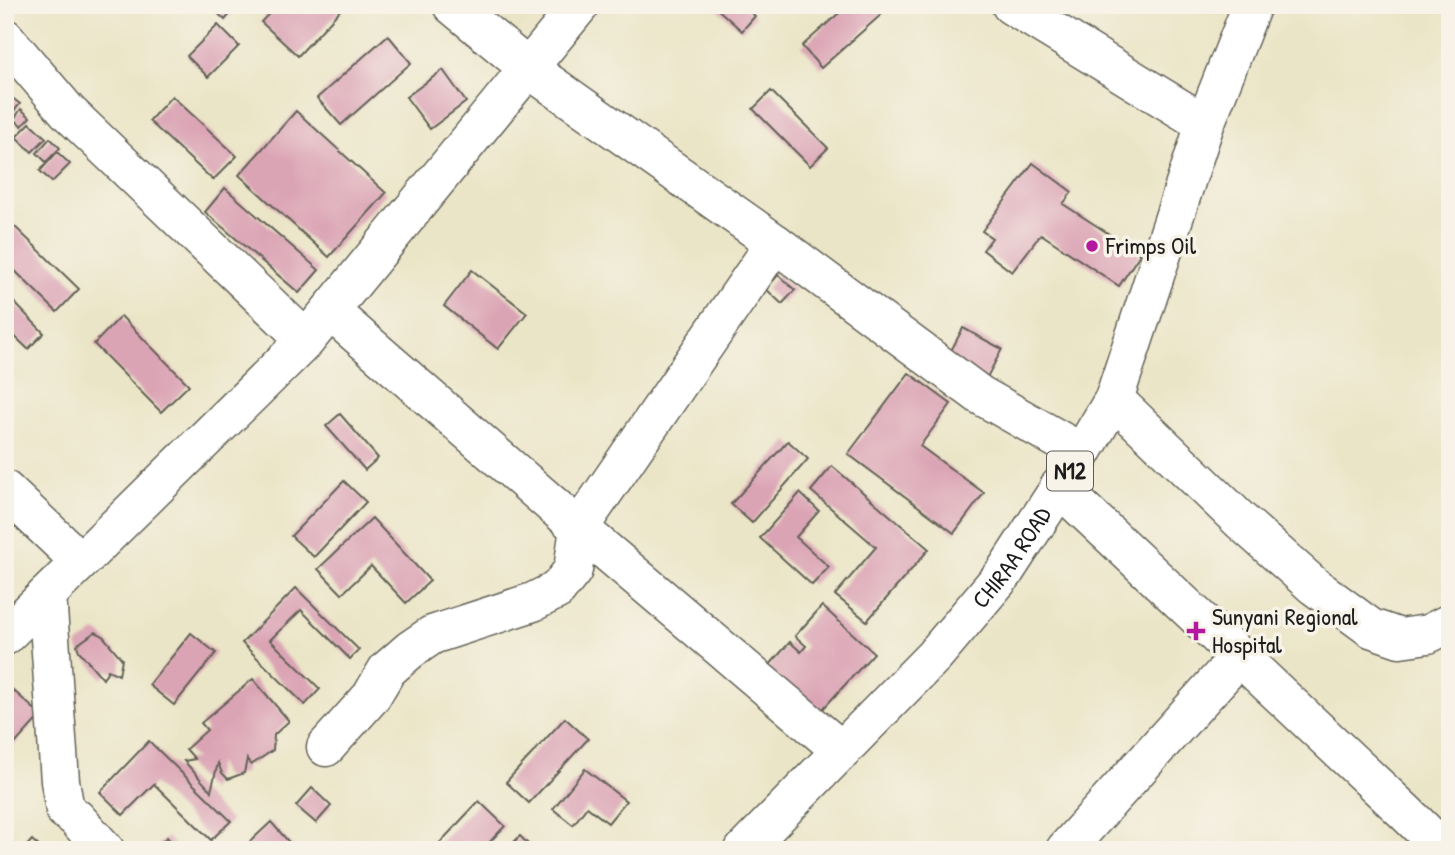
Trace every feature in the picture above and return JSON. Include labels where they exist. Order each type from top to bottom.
[{"type":"main road","points":[[452,5],[528,69],[775,243],[980,395],[1082,453]]},
{"type":"main road","points":[[5,636],[306,340],[580,5]]},
{"type":"main road","points":[[1011,5],[1205,124]]},
{"type":"main road","name":"CHIRAA ROAD","points":[[744,850],[934,656],[1003,573],[1082,453],[1114,399],[1205,124],[1252,5]]},
{"type":"main road","points":[[5,38],[68,113],[306,340]]},
{"type":"main road","points":[[326,747],[371,697],[387,670],[432,635],[533,602],[557,590],[573,569],[579,528],[775,243]]},
{"type":"main road","points":[[330,311],[579,528],[842,751]]},
{"type":"main road","points":[[1114,399],[1242,522],[1314,586],[1371,628],[1400,638],[1428,634],[1450,623]]},
{"type":"main road","points":[[1059,487],[1444,850]]},
{"type":"main road","points":[[5,490],[80,561]]},
{"type":"main road","points":[[47,596],[60,781],[65,810],[76,818],[105,850]]},
{"type":"main road","points":[[1065,850],[1239,657]]},
{"type":"building","points":[[209,5],[238,5],[225,20]]},
{"type":"building","points":[[277,5],[345,5],[298,56],[261,22]]},
{"type":"building","points":[[713,5],[743,5],[755,16],[742,31]]},
{"type":"building","points":[[848,5],[892,5],[821,68],[802,46]]},
{"type":"building","points":[[218,25],[239,46],[208,77],[187,56]]},
{"type":"building","points":[[388,35],[411,63],[341,125],[317,98]]},
{"type":"building","points":[[443,70],[466,102],[430,129],[406,97]]},
{"type":"building","points":[[771,91],[828,148],[810,166],[753,109]]},
{"type":"building","points":[[172,96],[237,156],[213,180],[149,121]]},
{"type":"building","points":[[11,97],[20,104],[5,121],[5,103]]},
{"type":"building","points":[[21,109],[30,117],[22,126],[14,119]]},
{"type":"building","points":[[296,111],[386,193],[329,257],[239,175]]},
{"type":"building","points":[[30,123],[46,138],[32,152],[16,137]]},
{"type":"building","points":[[50,138],[60,148],[46,162],[37,153]]},
{"type":"building","points":[[57,152],[70,164],[52,182],[40,171]]},
{"type":"building","points":[[1033,163],[1072,192],[1063,204],[1140,254],[1119,286],[1041,234],[1012,272],[983,250],[992,238],[982,231]]},
{"type":"building","points":[[225,188],[319,270],[299,293],[205,212]]},
{"type":"building","points":[[10,222],[79,289],[57,312],[5,261],[5,227]]},
{"type":"building","points":[[472,270],[527,313],[498,349],[444,306]]},
{"type":"building","points":[[778,275],[795,290],[782,304],[766,289]]},
{"type":"building","points":[[5,293],[44,333],[28,349],[5,327]]},
{"type":"building","points":[[121,316],[189,385],[161,412],[94,344]]},
{"type":"building","points":[[963,328],[1002,349],[984,383],[945,362]]},
{"type":"building","points":[[909,373],[951,404],[920,446],[984,493],[954,533],[848,454]]},
{"type":"building","points":[[340,414],[378,458],[365,470],[326,426]]},
{"type":"building","points":[[788,441],[808,459],[752,523],[731,504]]},
{"type":"building","points":[[832,466],[929,549],[867,621],[835,595],[876,547],[811,491]]},
{"type":"building","points":[[344,481],[366,502],[314,557],[291,536]]},
{"type":"building","points":[[800,493],[819,511],[796,537],[829,567],[812,585],[760,538]]},
{"type":"building","points":[[372,518],[430,581],[406,603],[371,566],[342,594],[318,569]]},
{"type":"building","points":[[296,588],[359,650],[350,659],[301,610],[270,640],[320,689],[305,705],[242,643]]},
{"type":"building","points":[[822,606],[874,653],[811,722],[760,676],[790,642],[801,652],[806,646],[795,636]]},
{"type":"building","points":[[95,632],[102,635],[122,659],[119,675],[108,670],[103,679],[79,651],[77,645]]},
{"type":"building","points":[[191,633],[216,653],[174,705],[149,685]]},
{"type":"building","points":[[253,679],[289,721],[274,735],[273,750],[251,765],[247,759],[244,773],[228,779],[218,763],[211,791],[184,761],[195,759],[186,749],[207,730],[201,723]]},
{"type":"building","points":[[5,683],[41,715],[5,755]]},
{"type":"building","points":[[565,718],[588,739],[529,803],[506,782]]},
{"type":"building","points":[[149,741],[231,821],[211,840],[154,784],[123,815],[100,792]]},
{"type":"building","points":[[585,769],[626,801],[608,823],[587,807],[573,825],[553,809]]},
{"type":"building","points":[[312,788],[331,806],[316,823],[296,806]]},
{"type":"building","points":[[479,801],[505,826],[482,850],[433,850]]},
{"type":"building","points":[[271,822],[296,850],[241,850]]},
{"type":"building","points":[[520,836],[534,850],[506,850]]},
{"type":"building","points":[[167,837],[178,850],[152,850]]},
{"type":"building","points":[[32,840],[43,850],[23,850]]},
{"type":"place","name":"Frimps Oil","points":[[1092,246]]},
{"type":"place","name":"Sunyani Regional Hospital","points":[[1196,631]]}]
